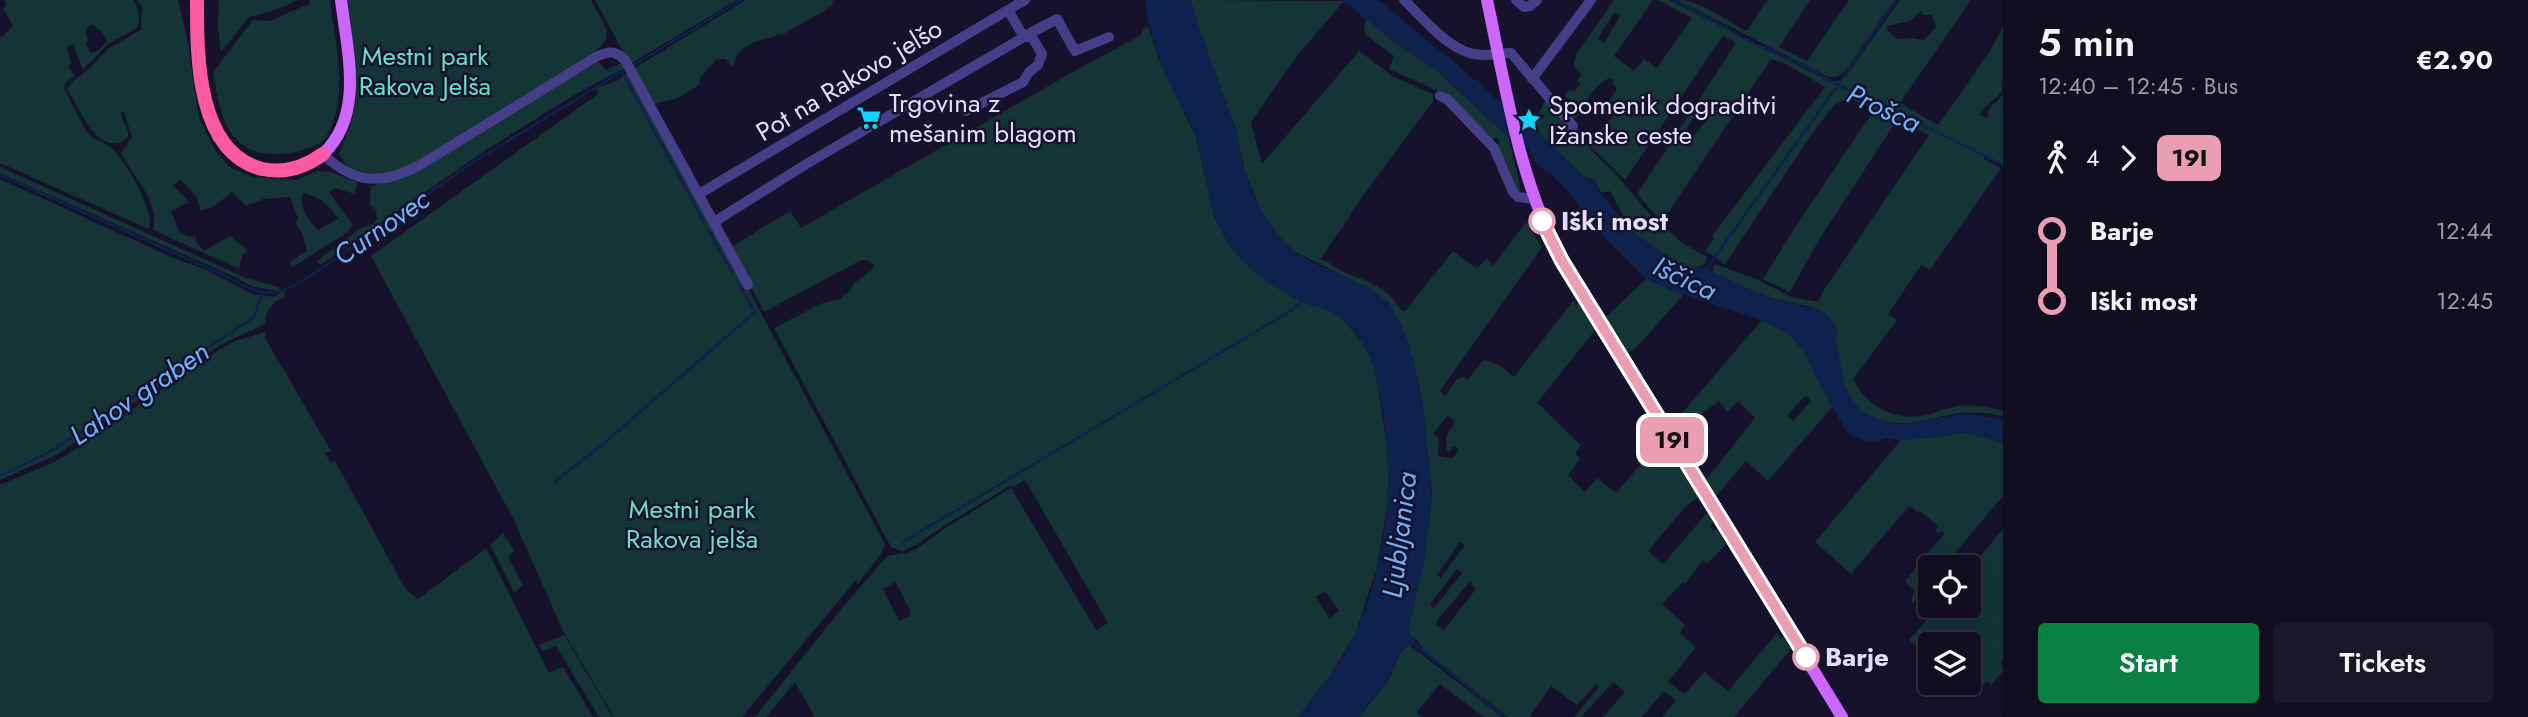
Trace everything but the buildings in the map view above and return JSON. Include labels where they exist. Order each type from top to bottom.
[{"type":"highway","points":[[188,0],[197,36],[208,108],[216,132],[229,150],[249,164],[278,171],[300,168],[323,154]]},
{"type":"highway","points":[[197,0],[197,36]]},
{"type":"main road","points":[[323,154],[341,133],[349,107],[349,70],[341,0]]},
{"type":"main road","points":[[1487,0],[1527,180],[1562,261],[1842,717]]},
{"type":"street","name":"Pot na Rakovo jelšo","points":[[699,194],[1026,0]]},
{"type":"street","points":[[1404,0],[1442,35],[1466,52],[1482,55],[1511,53],[1573,126]]},
{"type":"street","points":[[1516,0],[1524,7],[1531,6],[1537,0]]},
{"type":"street","points":[[1532,79],[1591,0]]},
{"type":"street","points":[[966,111],[1018,85],[1038,65],[1042,54],[1032,37],[1024,37],[1008,10]]},
{"type":"street","name":"Pot na Rakovo jelšo","points":[[714,222],[808,163],[1057,19],[1075,51],[1109,37]]},
{"type":"street","points":[[323,154],[341,170],[362,178],[376,180],[400,175],[420,166],[596,57],[612,51],[625,60],[634,75],[748,285]]},
{"type":"street","points":[[1440,96],[1447,99],[1486,138],[1499,158],[1512,191],[1516,195],[1533,199]]},
{"type":"green space","points":[[5,0],[133,0],[135,3],[139,13],[137,28],[108,44],[83,70],[73,44],[68,46],[71,62],[68,67],[75,76],[66,82],[64,88],[87,132],[110,147],[130,173],[148,211],[149,229],[0,163],[0,36],[13,26],[3,9]],"holes":[[[92,24],[102,32],[107,41],[98,51],[90,53],[86,42],[86,29]]]},
{"type":"green space","points":[[137,0],[178,0],[187,38],[199,118],[216,152],[231,168],[253,177],[297,180],[317,171],[330,172],[357,182],[355,194],[335,188],[329,192],[353,225],[346,233],[293,267],[289,262],[307,251],[302,233],[295,223],[298,219],[290,197],[263,199],[246,206],[232,192],[213,207],[201,211],[196,196],[180,179],[173,185],[189,202],[171,211],[179,231],[189,237],[195,236],[204,251],[230,236],[247,250],[242,256],[239,269],[153,230],[153,209],[149,199],[121,153],[132,137],[124,112],[121,112],[121,116],[128,131],[128,138],[117,143],[107,142],[91,129],[67,89],[109,48],[141,30],[142,7]],"holes":[[[302,193],[323,202],[338,219],[318,230],[303,209]]]},
{"type":"green space","points":[[219,0],[298,0],[249,17],[221,52]]},
{"type":"green space","points":[[310,0],[330,0],[339,81],[336,113],[322,142],[289,153],[259,153],[234,137],[225,123],[213,72],[253,20],[270,21],[309,4]]},
{"type":"green space","name":"Mestni park Rakova Jelša","points":[[346,0],[591,0],[605,26],[606,38],[603,44],[586,58],[416,164],[378,177],[350,170],[339,154],[351,124],[356,99]]},
{"type":"green space","points":[[595,0],[737,0],[630,64]]},
{"type":"green space","points":[[746,0],[833,0],[832,6],[782,35],[747,47],[736,56],[735,63],[731,66],[726,59],[717,59],[701,76],[699,85],[678,98],[654,104],[633,69]]},
{"type":"green space","points":[[1191,0],[1344,1],[1296,57],[1251,122],[1262,164],[1359,51],[1394,77],[1433,94],[1433,101],[1351,212],[1320,259],[1381,289],[1405,311],[1453,251],[1477,269],[1487,258],[1493,266],[1526,222],[1542,247],[1440,391],[1445,396],[1457,379],[1464,377],[1468,380],[1483,360],[1499,365],[1514,377],[1573,301],[1576,305],[1579,304],[1595,330],[1537,403],[1581,445],[1575,453],[1580,459],[1568,475],[1585,492],[1597,478],[1616,493],[1662,439],[1698,497],[1685,507],[1648,551],[1663,564],[1707,513],[1713,522],[1710,525],[1713,531],[1717,529],[1726,544],[1708,563],[1702,561],[1685,584],[1683,582],[1662,604],[1685,625],[1680,633],[1696,647],[1668,682],[1685,694],[1704,672],[1728,691],[1777,633],[1791,649],[1734,717],[1662,717],[1676,700],[1664,691],[1642,717],[1603,717],[1625,692],[1613,682],[1581,717],[1574,717],[1599,687],[1596,684],[1577,705],[1551,686],[1529,717],[1508,717],[1425,651],[1416,639],[1409,636],[1409,625],[1424,562],[1432,495],[1423,405],[1413,359],[1400,324],[1388,302],[1358,283],[1294,251],[1273,230],[1259,206],[1244,168],[1235,126],[1198,31]],"holes":[[[1448,415],[1455,422],[1447,435],[1446,450],[1449,452],[1454,446],[1459,450],[1453,458],[1438,456],[1439,438],[1433,434]],[[1460,542],[1465,545],[1441,578],[1437,575]],[[1457,569],[1462,573],[1434,608],[1430,604]],[[1470,582],[1476,589],[1444,630],[1436,625],[1437,620]]]},
{"type":"green space","points":[[1614,0],[1653,0],[1614,56],[1634,71],[1644,59],[1657,68],[1692,18],[1658,0],[1669,0],[1831,82],[1841,80],[1849,72],[1900,0],[1971,0],[1900,103],[1939,124],[1990,51],[2003,27],[2002,90],[1980,115],[1987,119],[1989,109],[2003,94],[2003,164],[1984,155],[1984,159],[2001,168],[1930,270],[1922,265],[1917,271],[1888,314],[1897,320],[1853,379],[1874,405],[1894,414],[1915,417],[1970,405],[2003,411],[2003,416],[1966,412],[1914,422],[1892,423],[1867,415],[1859,409],[1848,393],[1836,344],[1835,328],[1826,314],[1801,304],[1766,296],[1712,273],[1715,264],[1758,280],[1791,297],[1818,302],[1929,135],[1897,120],[1820,238],[1790,292],[1763,279],[1874,110],[1850,98],[1834,105],[1725,264],[1705,251],[1714,238],[1712,236],[1825,87],[1786,64],[1771,59],[1662,222],[1637,194],[1736,43],[1723,35],[1625,180],[1588,144],[1575,125],[1590,141],[1618,111],[1608,102],[1617,89],[1614,81],[1610,78],[1597,87],[1587,101],[1584,111],[1572,120],[1561,108],[1569,100],[1565,96],[1569,90],[1574,92],[1581,84],[1577,81],[1581,75],[1574,66],[1576,55]],"holes":[[[1921,11],[1924,15],[1932,15],[1936,27],[1924,40],[1897,39],[1887,30],[1887,26],[1909,21]],[[1614,13],[1620,16],[1604,43],[1598,38]],[[1697,113],[1707,120],[1692,138],[1684,133]]]},
{"type":"green space","points":[[1677,0],[1694,3],[1748,30],[1767,0],[1810,0],[1779,47],[1807,61],[1849,0],[1894,0],[1845,72],[1829,77]]},
{"type":"green space","points":[[1367,19],[1397,44],[1435,69],[1509,138],[1521,191],[1517,190],[1497,146],[1500,142],[1496,137],[1492,140],[1447,95],[1389,69],[1394,56],[1366,35],[1364,26]]},
{"type":"green space","points":[[1148,26],[1159,60],[1196,137],[1214,216],[1235,252],[1270,284],[1304,303],[1332,310],[1368,349],[1376,374],[1390,466],[1389,494],[1377,568],[1355,635],[1329,677],[1298,717],[815,717],[795,682],[766,717],[755,717],[887,556],[916,549],[1011,488],[1096,630],[1108,623],[1025,480],[1014,487],[1011,485],[916,545],[902,551],[891,547],[774,328],[820,304],[839,299],[872,270],[874,265],[868,260],[861,260],[764,312],[731,247],[790,211],[801,228],[1141,35],[1143,29]],"holes":[[[896,582],[910,610],[910,616],[899,621],[883,589]],[[1325,591],[1339,611],[1329,618],[1316,597]]]},
{"type":"green space","points":[[598,62],[606,70],[624,62],[626,67],[569,98],[486,150],[320,265],[317,261],[377,219],[376,210],[370,205],[371,186],[402,177]]},
{"type":"green space","name":"Mestni park Rakova jelša","points":[[628,72],[697,194],[885,544],[881,554],[858,584],[856,580],[742,717],[614,717],[564,633],[514,520],[371,256],[598,94],[596,88],[617,81]]},
{"type":"green space","points":[[1546,99],[1647,211],[1681,242],[1707,257],[1705,264],[1688,270],[1632,232],[1610,191],[1601,193],[1594,179],[1583,176],[1539,133],[1530,129],[1528,124],[1532,126]]},
{"type":"green space","points":[[0,167],[246,278],[279,287],[285,293],[284,297],[270,308],[265,324],[222,344],[58,454],[0,480],[0,179],[173,258],[209,271],[252,294],[274,297],[281,292],[252,286],[0,173]]},
{"type":"green space","points":[[1646,279],[1683,295],[1638,346],[1628,353],[1606,317]]},
{"type":"green space","points":[[1762,320],[1786,331],[1804,351],[1832,407],[1768,481],[1746,461],[1716,496],[1706,480],[1755,418],[1738,401],[1727,412],[1719,401],[1699,416],[1703,422],[1682,440],[1672,425]],"holes":[[[1806,395],[1811,401],[1793,421],[1787,415]]]},
{"type":"green space","points":[[265,332],[265,338],[331,451],[325,453],[330,462],[335,461],[406,590],[418,599],[486,548],[549,673],[563,667],[593,717],[0,717],[0,485],[59,460],[220,349],[235,341]]},
{"type":"green space","points":[[1962,432],[2003,443],[2003,496],[1953,555],[1927,555],[1944,534],[1942,530],[1939,534],[1935,531],[1938,526],[1920,511],[1909,506],[1851,574],[1815,542],[1901,440]]},
{"type":"green space","points":[[2003,529],[2003,671],[1991,685],[1987,681],[1983,685],[1981,632],[1918,632],[1918,648],[1909,640],[1928,618],[1981,618],[1981,556]]},
{"type":"green space","points":[[503,533],[514,550],[508,556],[523,585],[514,592],[490,545]]},
{"type":"green space","points":[[1918,565],[1918,597],[1913,603],[1911,600],[1914,591],[1905,581]]},
{"type":"green space","points":[[564,635],[613,717],[599,717],[556,646],[543,651],[539,645]]},
{"type":"green space","points":[[1409,645],[1502,717],[1484,717],[1440,684],[1417,712],[1421,717],[1358,717],[1386,682],[1399,656]]},
{"type":"water","name":"Ljubljanica","points":[[1145,0],[1191,0],[1236,130],[1248,178],[1262,211],[1291,248],[1302,256],[1371,289],[1382,297],[1401,324],[1409,346],[1425,423],[1431,493],[1424,561],[1408,634],[1416,639],[1411,646],[1405,646],[1389,677],[1358,717],[1298,717],[1336,667],[1349,645],[1375,580],[1388,493],[1386,435],[1376,375],[1359,338],[1346,322],[1334,313],[1294,298],[1266,281],[1242,260],[1226,239],[1214,212],[1194,132],[1155,46]]},
{"type":"water","name":"Iščica","points":[[1342,0],[1377,0],[1385,5],[1520,116],[1530,129],[1539,133],[1583,176],[1596,181],[1598,190],[1632,232],[1688,270],[1700,266],[1767,297],[1819,310],[1832,320],[1837,332],[1836,340],[1845,387],[1852,400],[1865,414],[1896,425],[1964,414],[2002,419],[2003,443],[1962,432],[1901,440],[1885,438],[1876,442],[1848,434],[1804,351],[1791,335],[1762,320],[1673,291],[1646,279],[1603,236],[1567,190],[1537,165],[1528,148],[1509,138],[1435,69],[1397,44]]},
{"type":"waterway","name":"Curnovec","points":[[632,66],[741,0]]},
{"type":"waterway","points":[[1674,0],[1838,85],[1896,0]]},
{"type":"waterway","name":"Curnovec","points":[[0,175],[243,285],[255,290],[276,292],[308,277],[472,163],[626,69]]},
{"type":"waterway","points":[[622,72],[704,222]]},
{"type":"waterway","name":"Prošca","points":[[1704,272],[1838,85],[2003,165]]},
{"type":"waterway","points":[[708,230],[732,272]]},
{"type":"waterway","points":[[554,482],[602,445],[755,312],[737,281]]},
{"type":"waterway","name":"Lahov graben","points":[[0,476],[53,450],[254,317],[262,294]]},
{"type":"waterway","points":[[903,542],[1289,312],[1304,299]]},
{"type":"waterway","points":[[1412,642],[1505,717]]},
{"type":"bus line","name":"19I","points":[[1542,221],[1562,261],[1806,657]]},
{"type":"place","name":"Trgovina z mešanim blagom","points":[[869,118]]},
{"type":"place","name":"Spomenik dograditvi Ižanske ceste","points":[[1529,120]]},
{"type":"place","name":"Iški most","points":[[1542,221]]},
{"type":"place","name":"Barje","points":[[1806,657]]}]
